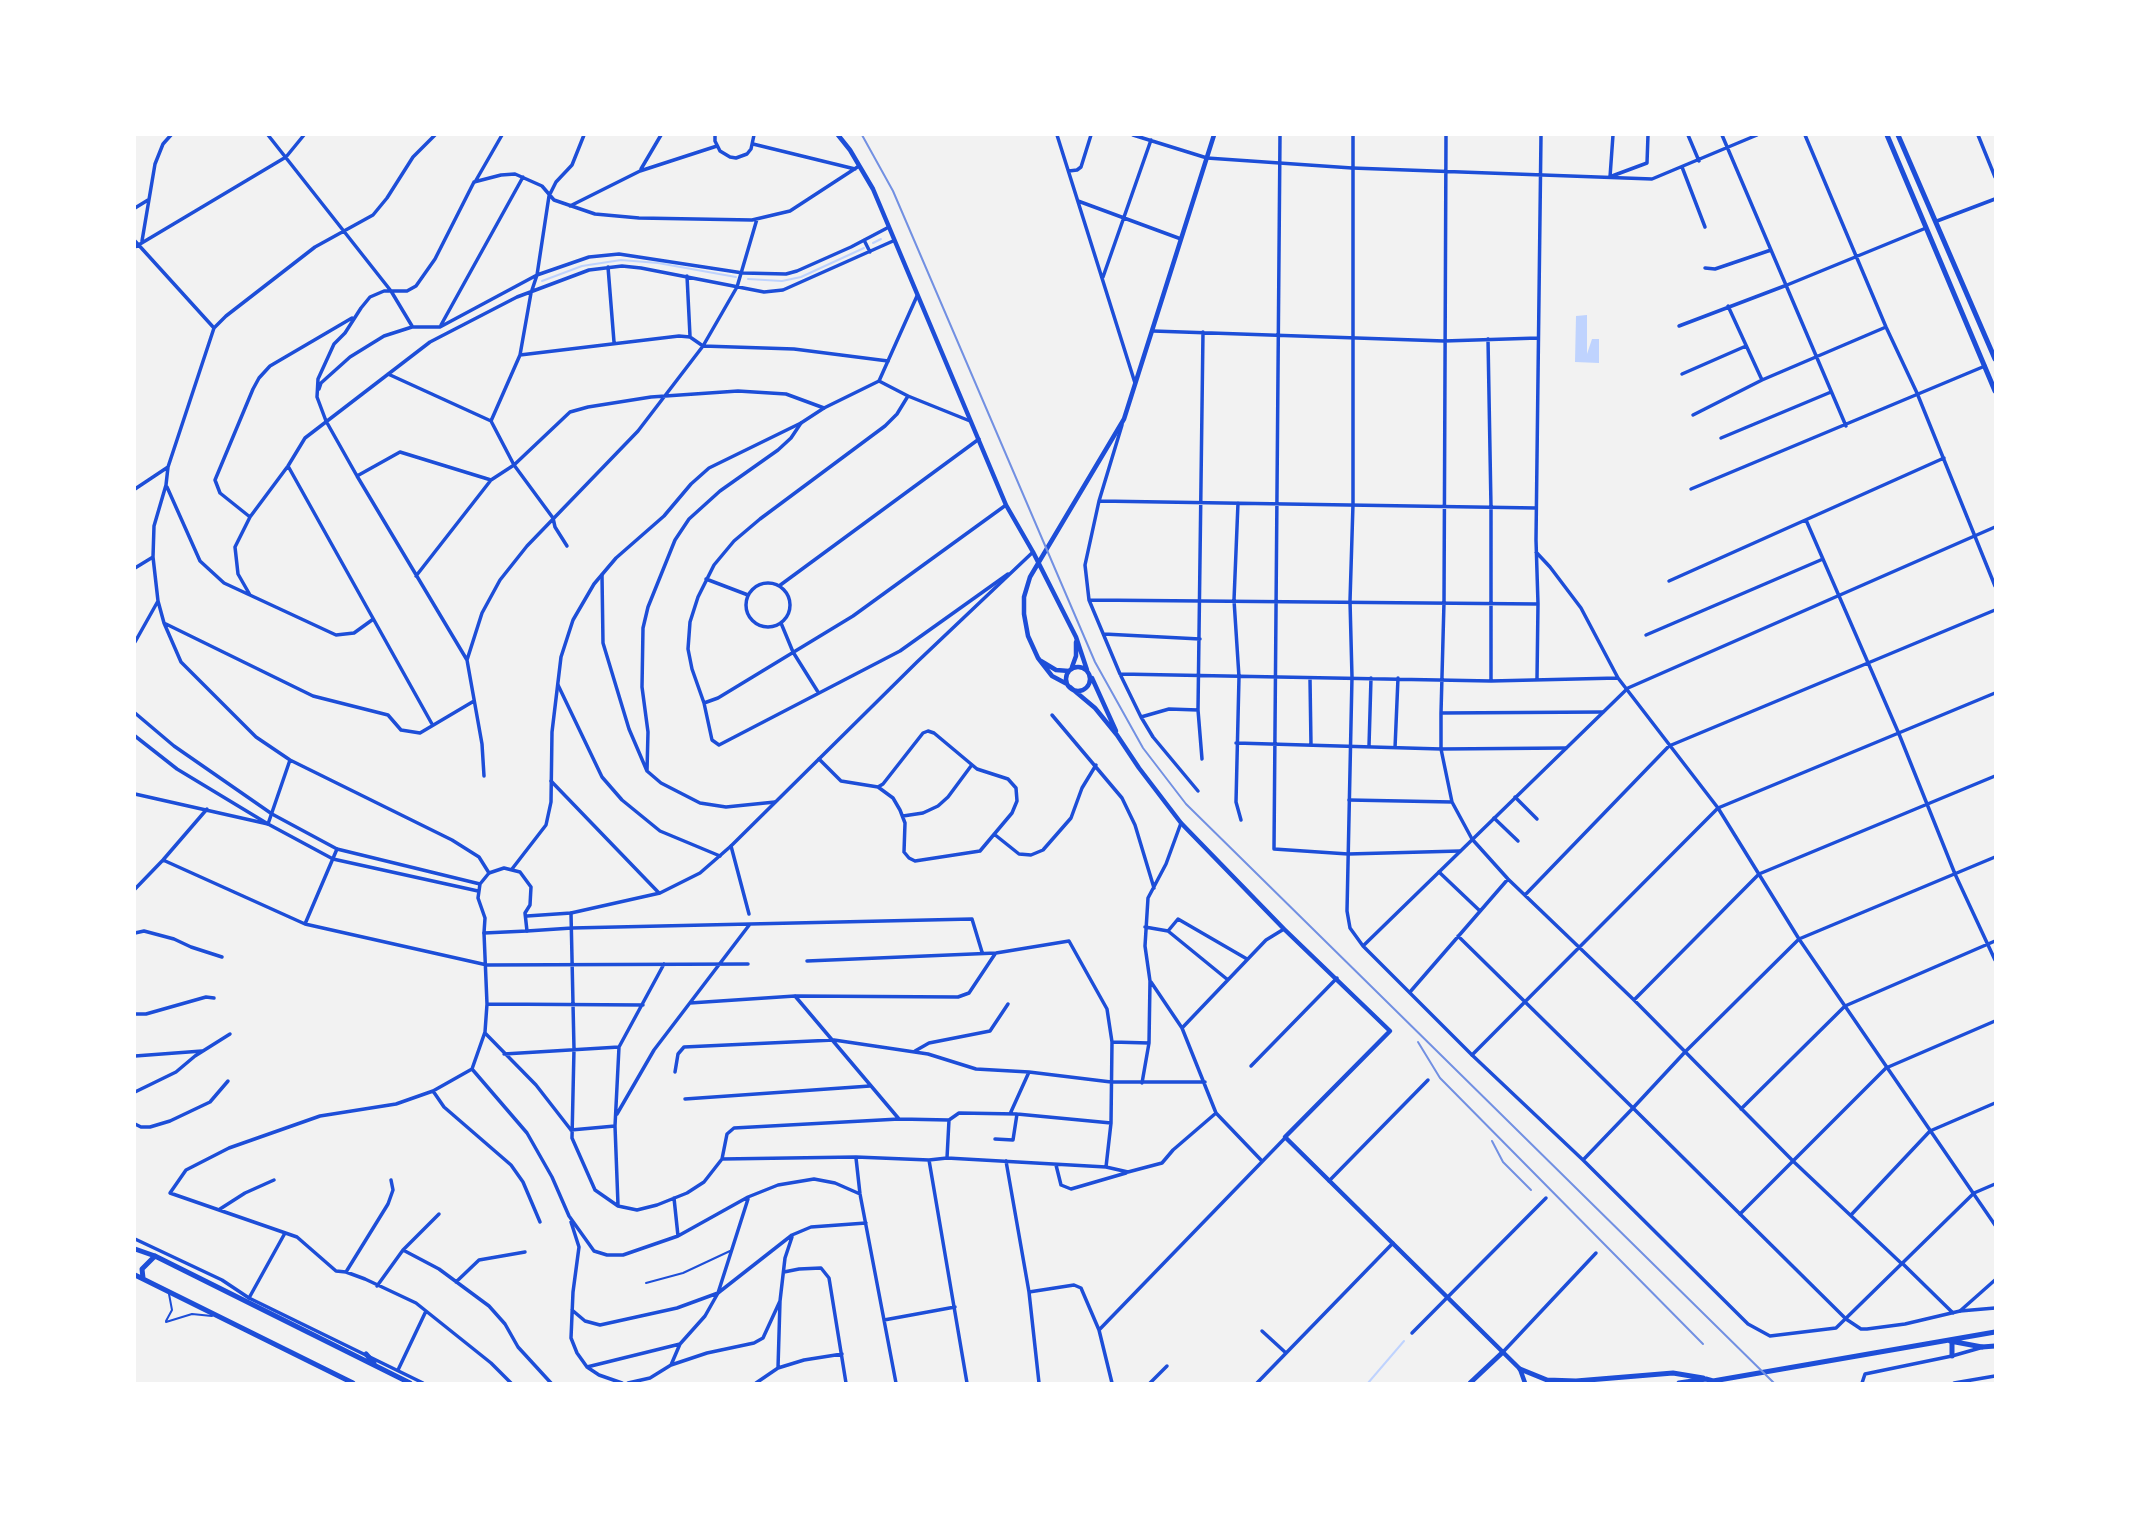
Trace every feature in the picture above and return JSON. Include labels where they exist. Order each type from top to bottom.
[{"type":"main road","points":[[838,135],[873,189],[1006,505],[1076,637],[1088,672],[1117,735]]},
{"type":"main road","points":[[1038,658],[1056,670],[1080,667],[1088,672],[1090,681],[1084,690],[1076,691],[1052,676],[1038,658],[1028,636],[1024,597],[1030,577],[1124,419],[1214,135]]},
{"type":"main road","points":[[1887,135],[1995,391]]},
{"type":"main road","points":[[1898,135],[1995,359]]},
{"type":"main road","points":[[1076,637],[1076,656],[1066,679],[1069,686],[1095,708],[1181,822],[1284,929],[1390,1031],[1285,1137],[1520,1369],[1545,1382],[1673,1373],[1710,1381]]},
{"type":"main road","points":[[135,1249],[408,1383]]},
{"type":"main road","points":[[144,1279],[142,1269],[167,1255]]},
{"type":"main road","points":[[135,1275],[353,1383]]},
{"type":"main road","points":[[1679,1383],[1735,1377],[1995,1332]]},
{"type":"main road","points":[[1943,1340],[1982,1347],[1995,1346]]},
{"type":"main road","points":[[1952,1341],[1952,1356]]},
{"type":"main road","points":[[1470,1383],[1503,1352]]},
{"type":"main road","points":[[366,1354],[379,1367]]},
{"type":"main road","points":[[1520,1369],[1525,1383]]},
{"type":"street","points":[[138,243],[155,164],[163,144],[171,135]]},
{"type":"street","points":[[268,135],[391,291],[412,327]]},
{"type":"street","points":[[138,243],[286,158],[304,135]]},
{"type":"street","points":[[435,135],[413,157],[380,208],[367,219],[315,247],[214,328],[168,467],[166,485],[154,526],[153,557],[158,601],[164,623],[181,662],[256,737],[290,760],[452,840],[479,857],[489,873]]},
{"type":"street","points":[[484,776],[482,744],[467,660],[357,476],[326,421],[317,397],[318,379],[334,344],[370,297],[391,291],[411,290],[425,277],[474,182],[502,135]]},
{"type":"street","points":[[491,421],[520,355],[531,293],[537,275],[549,196],[556,182],[572,165],[584,135]]},
{"type":"street","points":[[640,171],[661,135]]},
{"type":"street","points":[[715,135],[717,146],[724,155],[736,158],[747,154],[753,144],[754,135]]},
{"type":"street","points":[[1057,135],[1135,383]]},
{"type":"street","points":[[1069,171],[1081,167],[1091,135]]},
{"type":"street","points":[[1133,135],[1207,158],[1352,167],[1652,179],[1757,135]]},
{"type":"street","points":[[1280,135],[1274,849],[1348,854],[1460,851]]},
{"type":"street","points":[[1353,135],[1353,504],[1350,601],[1352,677],[1347,911],[1350,928],[1363,946],[1472,1055],[1583,1160],[1748,1324],[1770,1336],[1836,1328],[1974,1194],[1995,1184]]},
{"type":"street","points":[[1446,135],[1441,749],[1452,802],[1472,839],[1508,879],[1634,1000],[1794,1162],[1953,1313]]},
{"type":"street","points":[[1537,679],[1536,508],[1541,135]]},
{"type":"street","points":[[1610,177],[1613,135]]},
{"type":"street","points":[[1610,177],[1647,163],[1648,135]]},
{"type":"street","points":[[1688,135],[1699,160]]},
{"type":"street","points":[[1722,135],[1846,426]]},
{"type":"street","points":[[1805,135],[1944,457],[1995,586]]},
{"type":"street","points":[[1978,135],[1995,177]]},
{"type":"street","points":[[1102,278],[1151,140]]},
{"type":"street","points":[[753,144],[858,167]]},
{"type":"street","points":[[570,206],[640,171],[717,146]]},
{"type":"street","points":[[474,182],[509,173],[542,186],[554,200],[595,214],[616,217],[757,219],[790,211],[858,167]]},
{"type":"street","points":[[1682,167],[1705,226]]},
{"type":"street","points":[[440,327],[494,225],[523,177]]},
{"type":"street","points":[[1937,221],[1995,199]]},
{"type":"street","points":[[135,208],[148,200]]},
{"type":"street","points":[[1078,201],[1181,239]]},
{"type":"street","points":[[467,660],[482,613],[500,580],[553,518],[624,447],[704,345],[743,273],[757,219]]},
{"type":"street","points":[[317,397],[321,383],[350,357],[384,336],[412,327],[440,327],[537,275],[589,257],[608,254],[639,256],[743,273],[780,274],[797,271],[889,227]]},
{"type":"street","points":[[1679,326],[1926,228]]},
{"type":"street","points":[[864,240],[870,252]]},
{"type":"street","points":[[250,595],[238,574],[236,547],[250,517],[305,438],[430,342],[517,297],[589,270],[608,267],[641,268],[764,292],[783,290],[893,241]]},
{"type":"street","points":[[138,243],[214,328]]},
{"type":"street","points":[[1705,268],[1714,269],[1771,250]]},
{"type":"street","points":[[608,267],[615,342]]},
{"type":"street","points":[[687,276],[690,337]]},
{"type":"street","points":[[512,869],[546,825],[551,802],[552,732],[562,657],[573,620],[601,575],[616,558],[664,516],[691,484],[709,468],[879,381],[919,293]]},
{"type":"street","points":[[1728,306],[1762,380]]},
{"type":"street","points":[[250,517],[227,501],[215,481],[258,378],[270,366],[355,316]]},
{"type":"street","points":[[1693,415],[1762,380],[1886,327]]},
{"type":"street","points":[[1153,331],[1444,341],[1538,338]]},
{"type":"street","points":[[1202,759],[1198,710],[1203,332]]},
{"type":"street","points":[[520,355],[662,336],[690,337],[704,345],[821,351],[888,361]]},
{"type":"street","points":[[1488,339],[1491,681]]},
{"type":"street","points":[[1682,374],[1746,346]]},
{"type":"street","points":[[1691,489],[1985,366]]},
{"type":"street","points":[[388,374],[491,421],[514,465],[553,518],[566,546]]},
{"type":"street","points":[[879,381],[972,422]]},
{"type":"street","points":[[416,576],[491,480],[514,465],[570,412],[667,395],[755,391],[792,396],[824,408]]},
{"type":"street","points":[[1721,438],[1831,391]]},
{"type":"street","points":[[908,396],[897,414],[868,441],[791,495],[734,541],[706,579],[690,622],[688,649],[712,740],[719,745],[900,651],[1016,568]]},
{"type":"street","points":[[1124,419],[1099,502],[1085,565],[1089,600],[1120,674],[1153,737],[1198,791]]},
{"type":"street","points":[[647,771],[648,732],[642,687],[643,628],[648,607],[675,540],[689,519],[720,491],[778,450],[791,438],[800,423]]},
{"type":"street","points":[[779,586],[979,439]]},
{"type":"street","points":[[357,476],[400,452],[491,480]]},
{"type":"street","points":[[1669,581],[1944,457]]},
{"type":"street","points":[[288,466],[432,724]]},
{"type":"street","points":[[135,489],[168,467]]},
{"type":"street","points":[[166,485],[200,561],[224,583],[336,635],[354,634],[373,620]]},
{"type":"street","points":[[1099,502],[1536,508]]},
{"type":"street","points":[[1238,503],[1234,600],[1238,677],[1236,802],[1241,820]]},
{"type":"street","points":[[704,703],[718,698],[853,617],[1006,505]]},
{"type":"street","points":[[1806,520],[1929,805],[1955,874],[1995,960]]},
{"type":"street","points":[[1363,946],[1628,688],[1995,527]]},
{"type":"street","points":[[527,916],[571,913],[660,894],[700,873],[732,846],[819,758],[1033,552]]},
{"type":"street","points":[[1536,552],[1581,608],[1618,678],[1717,808],[1799,939],[1995,1224]]},
{"type":"street","points":[[135,568],[153,557]]},
{"type":"street","points":[[1646,635],[1823,559]]},
{"type":"street","points":[[601,575],[603,643],[629,729],[647,771],[661,783],[700,803],[726,807],[775,802]]},
{"type":"street","points":[[706,579],[748,595]]},
{"type":"street","points":[[765,583],[779,586],[790,604],[781,623],[767,627],[753,622],[746,609],[748,595],[758,585],[765,583]]},
{"type":"street","points":[[1089,600],[1538,604]]},
{"type":"street","points":[[135,642],[158,601]]},
{"type":"street","points":[[1525,895],[1670,746],[1995,610]]},
{"type":"street","points":[[164,623],[313,696],[388,715],[401,730],[420,733],[474,701]]},
{"type":"street","points":[[781,623],[793,652],[818,693]]},
{"type":"street","points":[[1104,634],[1200,639]]},
{"type":"street","points":[[1120,674],[1491,681],[1618,678]]},
{"type":"street","points":[[1369,747],[1371,678]]},
{"type":"street","points":[[1395,748],[1398,678]]},
{"type":"street","points":[[1310,679],[1311,745]]},
{"type":"street","points":[[557,683],[602,777],[622,800],[660,831],[720,856]]},
{"type":"street","points":[[1472,1055],[1717,808],[1995,693]]},
{"type":"street","points":[[1142,717],[1169,709],[1198,710]]},
{"type":"street","points":[[1441,713],[1603,712]]},
{"type":"street","points":[[135,713],[174,746],[272,814],[337,849],[480,884]]},
{"type":"street","points":[[1052,715],[1122,798],[1135,825],[1154,888]]},
{"type":"street","points":[[819,758],[841,780],[878,787],[893,798],[903,816],[905,852],[915,861],[980,851],[1016,805],[1016,788],[1004,777],[983,772],[934,733],[925,732],[878,787]]},
{"type":"street","points":[[135,736],[177,769],[268,824],[333,859],[478,891]]},
{"type":"street","points":[[1236,743],[1441,749],[1566,748]]},
{"type":"street","points":[[268,824],[290,760]]},
{"type":"street","points":[[903,816],[923,813],[938,806],[972,765]]},
{"type":"street","points":[[994,834],[1018,854],[1031,855],[1043,850],[1070,818],[1082,788],[1096,765]]},
{"type":"street","points":[[1634,1000],[1759,874],[1995,776]]},
{"type":"street","points":[[551,780],[660,894]]},
{"type":"street","points":[[135,794],[268,824]]},
{"type":"street","points":[[1515,797],[1537,819]]},
{"type":"street","points":[[1349,800],[1452,802]]},
{"type":"street","points":[[135,889],[207,809]]},
{"type":"street","points":[[1494,818],[1518,841]]},
{"type":"street","points":[[1143,1083],[1149,1043],[1150,981],[1145,946],[1148,898],[1166,864],[1181,822]]},
{"type":"street","points":[[732,846],[749,914]]},
{"type":"street","points":[[304,924],[337,849]]},
{"type":"street","points":[[1583,1160],[1685,1052],[1799,939],[1995,856]]},
{"type":"street","points":[[163,860],[304,924],[487,965],[748,964]]},
{"type":"street","points":[[511,1383],[491,1363],[416,1303],[346,1272],[336,1271],[297,1237],[170,1194],[186,1170],[229,1148],[320,1116],[396,1104],[433,1091],[472,1069],[485,1032],[487,965],[483,911],[478,891],[489,873],[504,868],[512,869],[520,872],[531,887],[532,896],[525,913],[527,931]]},
{"type":"street","points":[[1439,872],[1480,911]]},
{"type":"street","points":[[1410,992],[1508,879]]},
{"type":"street","points":[[571,913],[574,1049],[572,1130],[584,1169],[595,1190],[618,1206],[637,1210],[674,1198],[704,1182],[722,1159],[727,1134],[734,1128],[899,1119],[949,1120],[959,1113],[1017,1114],[1111,1123]]},
{"type":"street","points":[[484,933],[572,928],[972,919],[982,952]]},
{"type":"street","points":[[1168,931],[1178,919],[1248,959]]},
{"type":"street","points":[[615,1117],[654,1050],[750,925]]},
{"type":"street","points":[[1145,927],[1168,931],[1228,980]]},
{"type":"street","points":[[1182,1028],[1266,940],[1284,929]]},
{"type":"street","points":[[135,933],[144,931],[174,939],[222,957]]},
{"type":"street","points":[[1458,936],[1846,1319],[1861,1329],[1867,1329],[1960,1311],[1995,1308]]},
{"type":"street","points":[[807,961],[996,953],[1069,941],[1107,1009],[1112,1042],[1111,1123],[1106,1167]]},
{"type":"street","points":[[1741,1109],[1846,1006],[1995,941]]},
{"type":"street","points":[[690,1003],[795,996],[958,997],[969,993],[996,953]]},
{"type":"street","points":[[618,1206],[615,1117],[620,1047],[664,964]]},
{"type":"street","points":[[1251,1066],[1337,978]]},
{"type":"street","points":[[1150,981],[1182,1028],[1216,1113],[1261,1160]]},
{"type":"street","points":[[795,996],[899,1119]]},
{"type":"street","points":[[135,1014],[146,1014],[214,998]]},
{"type":"street","points":[[487,1004],[643,1005]]},
{"type":"street","points":[[913,1052],[929,1043],[990,1031],[1008,1004]]},
{"type":"street","points":[[1740,1214],[1886,1068],[1995,1021]]},
{"type":"street","points":[[485,1032],[536,1085],[572,1130]]},
{"type":"street","points":[[135,1092],[176,1072],[230,1034]]},
{"type":"street","points":[[675,1072],[678,1054],[684,1048],[834,1040],[928,1054],[976,1069],[1111,1082],[1205,1082]]},
{"type":"street","points":[[1112,1042],[1149,1043]]},
{"type":"street","points":[[504,1054],[620,1047]]},
{"type":"street","points":[[135,1056],[204,1051]]},
{"type":"street","points":[[472,1069],[527,1133],[569,1216],[579,1247],[571,1338],[577,1353],[587,1367],[599,1375],[622,1383]]},
{"type":"street","points":[[1010,1114],[1029,1072]]},
{"type":"street","points":[[1329,1181],[1428,1080]]},
{"type":"street","points":[[135,1124],[150,1127],[170,1121],[210,1102],[228,1081]]},
{"type":"street","points":[[685,1099],[870,1086]]},
{"type":"street","points":[[433,1091],[444,1107],[510,1165],[523,1182],[540,1222]]},
{"type":"street","points":[[1850,1215],[1930,1131],[1995,1103]]},
{"type":"street","points":[[1056,1165],[1061,1185],[1071,1189],[1162,1163],[1216,1113]]},
{"type":"street","points":[[995,1139],[1013,1140],[1017,1114]]},
{"type":"street","points":[[947,1158],[949,1120]]},
{"type":"street","points":[[572,1130],[615,1126]]},
{"type":"street","points":[[1099,1330],[1285,1137]]},
{"type":"street","points":[[856,1157],[860,1194],[896,1383]]},
{"type":"street","points":[[722,1159],[947,1158],[1106,1167],[1128,1172]]},
{"type":"street","points":[[929,1160],[967,1383]]},
{"type":"street","points":[[1006,1161],[1029,1292],[1039,1383]]},
{"type":"street","points":[[569,1216],[594,1251],[607,1255],[623,1255],[678,1236],[748,1197],[778,1185],[814,1179],[835,1183],[860,1194]]},
{"type":"street","points":[[219,1210],[245,1193],[274,1180]]},
{"type":"street","points":[[346,1272],[388,1204],[393,1190],[391,1180]]},
{"type":"street","points":[[671,1365],[680,1344],[705,1315],[718,1293],[748,1197]]},
{"type":"street","points":[[674,1198],[678,1236]]},
{"type":"street","points":[[1412,1334],[1546,1198]]},
{"type":"street","points":[[377,1286],[403,1250],[439,1214]]},
{"type":"street","points":[[572,1310],[585,1321],[600,1325],[677,1308],[718,1293],[793,1235],[811,1227],[866,1223]]},
{"type":"street","points":[[249,1298],[285,1233]]},
{"type":"street","points":[[778,1368],[780,1301],[785,1258],[793,1235]]},
{"type":"street","points":[[135,1239],[222,1280],[249,1298],[423,1383]]},
{"type":"street","points":[[1257,1383],[1393,1243]]},
{"type":"street","points":[[403,1250],[439,1269],[489,1306],[505,1324],[518,1347],[551,1383]]},
{"type":"street","points":[[456,1282],[479,1260],[525,1252]]},
{"type":"street","points":[[1503,1352],[1596,1252]]},
{"type":"street","points":[[784,1272],[821,1268],[829,1278],[846,1383]]},
{"type":"street","points":[[1960,1311],[1995,1280]]},
{"type":"street","points":[[1029,1292],[1074,1285],[1081,1288],[1099,1330],[1112,1383]]},
{"type":"street","points":[[628,1383],[650,1378],[671,1365],[706,1353],[754,1343],[763,1338],[780,1301]]},
{"type":"street","points":[[884,1320],[955,1307]]},
{"type":"street","points":[[398,1370],[426,1311]]},
{"type":"street","points":[[1262,1331],[1286,1353]]},
{"type":"street","points":[[587,1367],[680,1344]]},
{"type":"street","points":[[1862,1383],[1865,1374],[1982,1347]]},
{"type":"street","points":[[756,1383],[778,1368],[804,1360],[842,1354]]},
{"type":"street","points":[[1150,1383],[1167,1366]]},
{"type":"street","points":[[1954,1383],[1995,1376]]},
{"type":"lane","points":[[646,1283],[683,1273],[730,1251]]},
{"type":"lane","points":[[168,1290],[173,1310],[166,1322],[185,1315],[198,1314],[232,1323]]},
{"type":"water","points":[[1587,315],[1587,354],[1592,339],[1599,339],[1599,363],[1575,362],[1576,316]]},
{"type":"waterway","points":[[873,243],[881,239]]},
{"type":"waterway","points":[[748,279],[782,281],[801,277],[864,248]]},
{"type":"waterway","points":[[542,281],[582,266],[621,260],[658,263],[736,277]]},
{"type":"waterway","points":[[1368,1383],[1404,1341]]},
{"type":"railway","points":[[862,135],[893,191],[1095,662],[1143,748],[1186,804],[1774,1383]]},
{"type":"railway","points":[[1418,1042],[1440,1078],[1703,1344]]},
{"type":"railway","points":[[1492,1141],[1503,1162],[1531,1190]]}]
